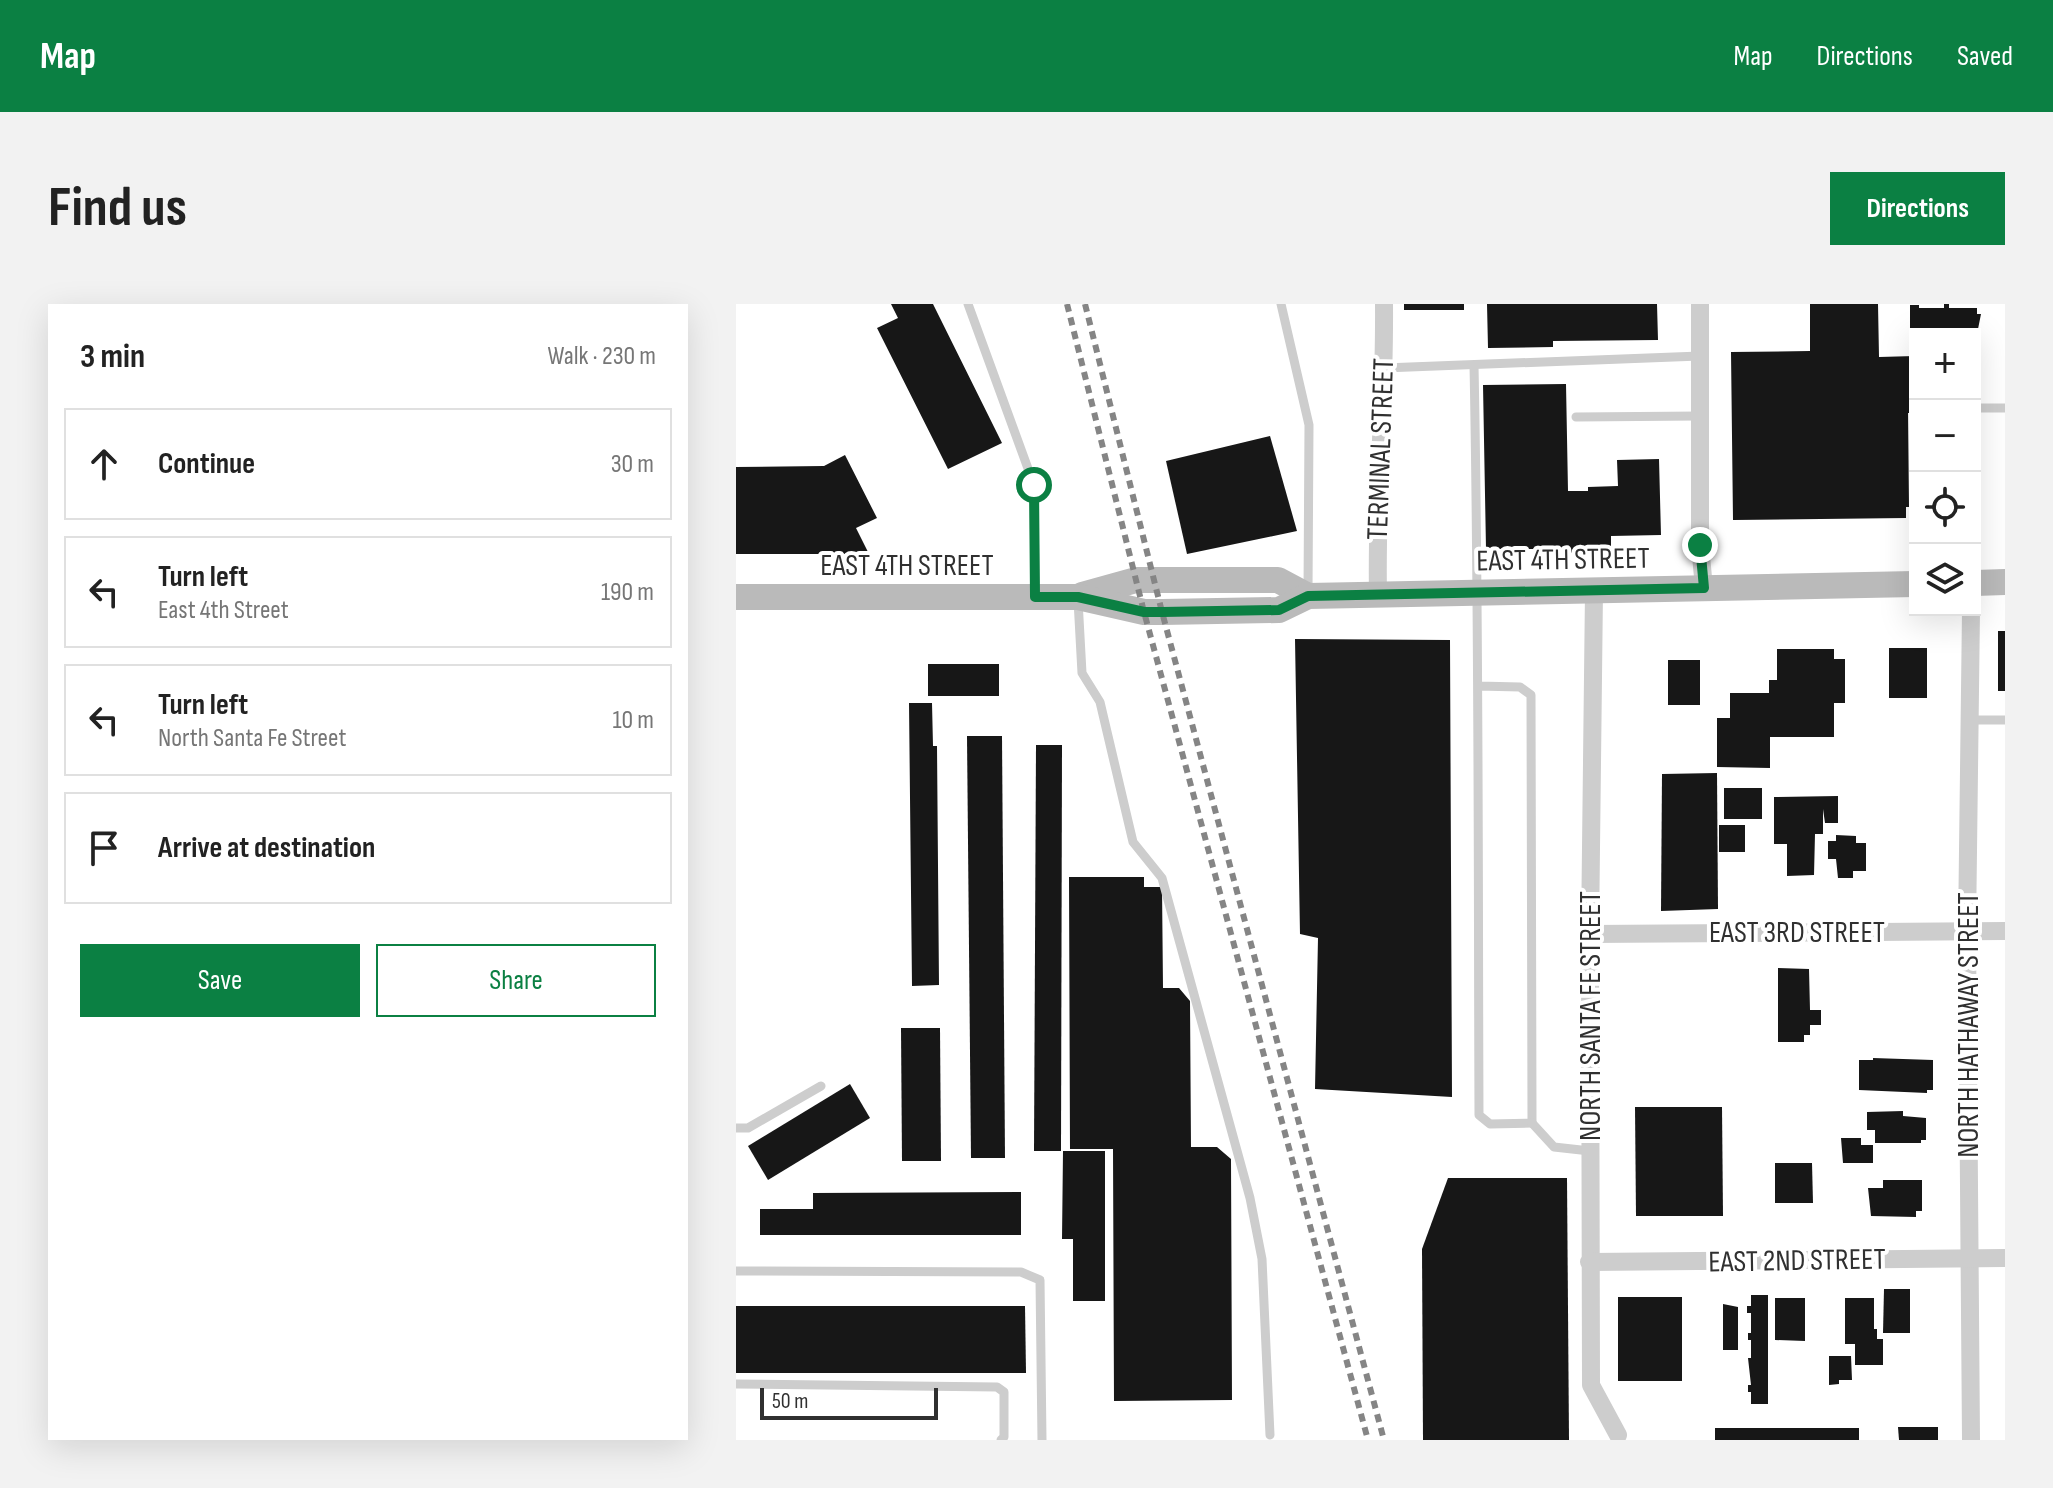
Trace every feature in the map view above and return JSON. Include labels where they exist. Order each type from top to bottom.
[{"type":"main road","points":[[1981,583],[2005,582]]},
{"type":"main road","name":"EAST 4TH STREET","points":[[736,597],[1078,597],[1144,612],[1162,612],[1279,610],[1308,596],[1909,584]]},
{"type":"street","name":"TERMINAL STREET","points":[[1378,595],[1384,304]]},
{"type":"street","points":[[1700,304],[1700,545],[1704,588]]},
{"type":"street","name":"NORTH SANTA FE STREET","points":[[1594,591],[1590,934],[1591,1385],[1618,1435]]},
{"type":"street","name":"NORTH HATHAWAY STREET","points":[[1971,616],[1967,931],[1971,1440]]},
{"type":"street","name":"EAST 3RD STREET","points":[[1590,934],[2005,931]]},
{"type":"street","name":"EAST 2ND STREET","points":[[1589,1262],[2005,1258]]},
{"type":"lane","points":[[968,304],[1034,485],[1035,597]]},
{"type":"lane","points":[[1281,304],[1309,425],[1308,596]]},
{"type":"lane","points":[[1384,368],[1700,356]]},
{"type":"lane","points":[[1474,365],[1479,593],[1479,1115],[1490,1124],[1532,1123]]},
{"type":"lane","points":[[1981,408],[2005,408]]},
{"type":"lane","points":[[1576,417],[1700,416]]},
{"type":"lane","points":[[1078,597],[1082,673],[1100,702],[1133,842],[1162,878],[1250,1198],[1262,1259],[1270,1435]]},
{"type":"lane","points":[[1478,686],[1520,687],[1531,695],[1532,1123],[1554,1147],[1590,1151]]},
{"type":"lane","points":[[1969,720],[2005,720]]},
{"type":"lane","points":[[736,1128],[748,1128],[821,1086]]},
{"type":"lane","points":[[736,1271],[1021,1272],[1040,1280],[1042,1440]]},
{"type":"lane","points":[[736,1384],[997,1387],[1004,1392],[1004,1437],[1001,1440]]},
{"type":"building","points":[[891,304],[933,304],[1002,443],[948,469],[877,328],[898,318]]},
{"type":"building","points":[[1404,304],[1464,304],[1464,310],[1404,310]]},
{"type":"building","points":[[1487,304],[1657,304],[1658,340],[1553,341],[1553,347],[1488,348]]},
{"type":"building","points":[[1810,304],[1878,304],[1879,357],[1909,356],[1909,507],[1906,507],[1906,518],[1733,520],[1731,352],[1810,351]]},
{"type":"building","points":[[1944,304],[1949,304],[1949,308],[1977,308],[1977,314],[1981,314],[1978,328],[1910,328],[1910,305],[1944,308]]},
{"type":"building","points":[[1566,384],[1568,491],[1618,486],[1617,460],[1659,459],[1661,535],[1611,536],[1611,552],[1486,549],[1483,385]]},
{"type":"building","points":[[1270,436],[1297,531],[1187,554],[1166,461]]},
{"type":"building","points":[[845,455],[877,518],[856,528],[869,554],[736,554],[736,467],[824,466]]},
{"type":"building","points":[[1998,631],[2005,631],[2005,691],[1998,691]]},
{"type":"building","points":[[1295,639],[1450,640],[1452,1097],[1315,1089],[1318,938],[1300,934]]},
{"type":"building","points":[[1889,648],[1927,648],[1927,698],[1889,698]]},
{"type":"building","points":[[1777,649],[1834,649],[1834,659],[1845,659],[1845,703],[1834,703],[1834,737],[1770,737],[1770,768],[1717,767],[1717,718],[1730,718],[1730,693],[1769,693],[1769,680],[1777,680]]},
{"type":"building","points":[[1668,660],[1700,660],[1700,705],[1668,705]]},
{"type":"building","points":[[928,664],[999,664],[999,696],[928,696]]},
{"type":"building","points":[[909,703],[932,703],[933,746],[937,746],[939,985],[912,986]]},
{"type":"building","points":[[967,736],[1002,736],[1005,1158],[971,1158]]},
{"type":"building","points":[[1036,745],[1062,745],[1061,1151],[1034,1151]]},
{"type":"building","points":[[1717,773],[1718,909],[1661,911],[1662,774]]},
{"type":"building","points":[[1724,788],[1762,788],[1762,819],[1724,819]]},
{"type":"building","points":[[1838,796],[1838,823],[1825,823],[1823,809],[1823,834],[1815,834],[1814,875],[1787,876],[1787,844],[1774,844],[1774,797]]},
{"type":"building","points":[[1719,825],[1745,825],[1745,852],[1719,852]]},
{"type":"building","points":[[1836,835],[1856,836],[1856,843],[1866,843],[1866,871],[1853,871],[1853,878],[1838,878],[1836,859],[1828,859],[1828,841],[1836,841]]},
{"type":"building","points":[[1069,877],[1144,877],[1144,887],[1162,887],[1163,988],[1179,988],[1190,1001],[1191,1147],[1217,1147],[1231,1159],[1232,1400],[1114,1401],[1113,1149],[1070,1149]]},
{"type":"building","points":[[1778,968],[1809,969],[1810,1010],[1821,1010],[1821,1025],[1810,1025],[1810,1035],[1804,1035],[1804,1042],[1778,1042]]},
{"type":"building","points":[[901,1028],[940,1028],[941,1161],[902,1161]]},
{"type":"building","points":[[1859,1060],[1933,1060],[1933,1090],[1927,1090],[1927,1093],[1859,1090]]},
{"type":"building","points":[[850,1084],[870,1118],[768,1180],[748,1146]]},
{"type":"building","points":[[1635,1107],[1722,1107],[1723,1216],[1636,1216]]},
{"type":"building","points":[[1903,1111],[1903,1116],[1926,1118],[1926,1140],[1921,1140],[1921,1143],[1875,1143],[1875,1130],[1867,1130],[1867,1112]]},
{"type":"building","points":[[1841,1138],[1861,1138],[1861,1145],[1873,1145],[1873,1163],[1843,1163]]},
{"type":"building","points":[[1063,1151],[1105,1151],[1105,1301],[1073,1301],[1073,1239],[1062,1239]]},
{"type":"building","points":[[1775,1163],[1812,1163],[1813,1203],[1775,1203]]},
{"type":"building","points":[[1448,1178],[1567,1178],[1569,1440],[1423,1440],[1422,1249]]},
{"type":"building","points":[[1883,1180],[1922,1180],[1922,1211],[1916,1211],[1916,1217],[1871,1216],[1868,1188],[1883,1188]]},
{"type":"building","points":[[1021,1192],[1021,1235],[760,1235],[760,1209],[813,1209],[813,1193]]},
{"type":"building","points":[[1884,1289],[1910,1289],[1910,1333],[1883,1333]]},
{"type":"building","points":[[1751,1295],[1768,1295],[1768,1404],[1751,1404],[1751,1392],[1748,1392],[1748,1385],[1751,1385],[1748,1358],[1751,1358],[1751,1340],[1748,1340],[1748,1333],[1751,1333],[1751,1313],[1747,1313],[1747,1306],[1751,1306]]},
{"type":"building","points":[[1618,1297],[1682,1297],[1682,1381],[1618,1381]]},
{"type":"building","points":[[1775,1298],[1805,1298],[1805,1341],[1775,1340]]},
{"type":"building","points":[[1845,1298],[1874,1298],[1874,1329],[1877,1329],[1877,1339],[1883,1339],[1883,1365],[1855,1365],[1855,1344],[1845,1344]]},
{"type":"building","points":[[1723,1304],[1738,1307],[1738,1350],[1723,1350]]},
{"type":"building","points":[[736,1306],[1025,1306],[1026,1373],[736,1373]]},
{"type":"building","points":[[1829,1356],[1851,1356],[1852,1380],[1839,1380],[1839,1384],[1829,1385]]},
{"type":"building","points":[[1898,1427],[1938,1427],[1938,1440],[1899,1440]]},
{"type":"building","points":[[1715,1428],[1859,1428],[1859,1440],[1715,1440]]},
{"type":"railway","points":[[1067,304],[1144,612],[1368,1440]]},
{"type":"railway","points":[[1085,304],[1162,612],[1384,1440]]},
{"type":"route","points":[[1034,485],[1035,597],[1078,597],[1144,612],[1279,610],[1308,596],[1704,588],[1700,545]]}]
